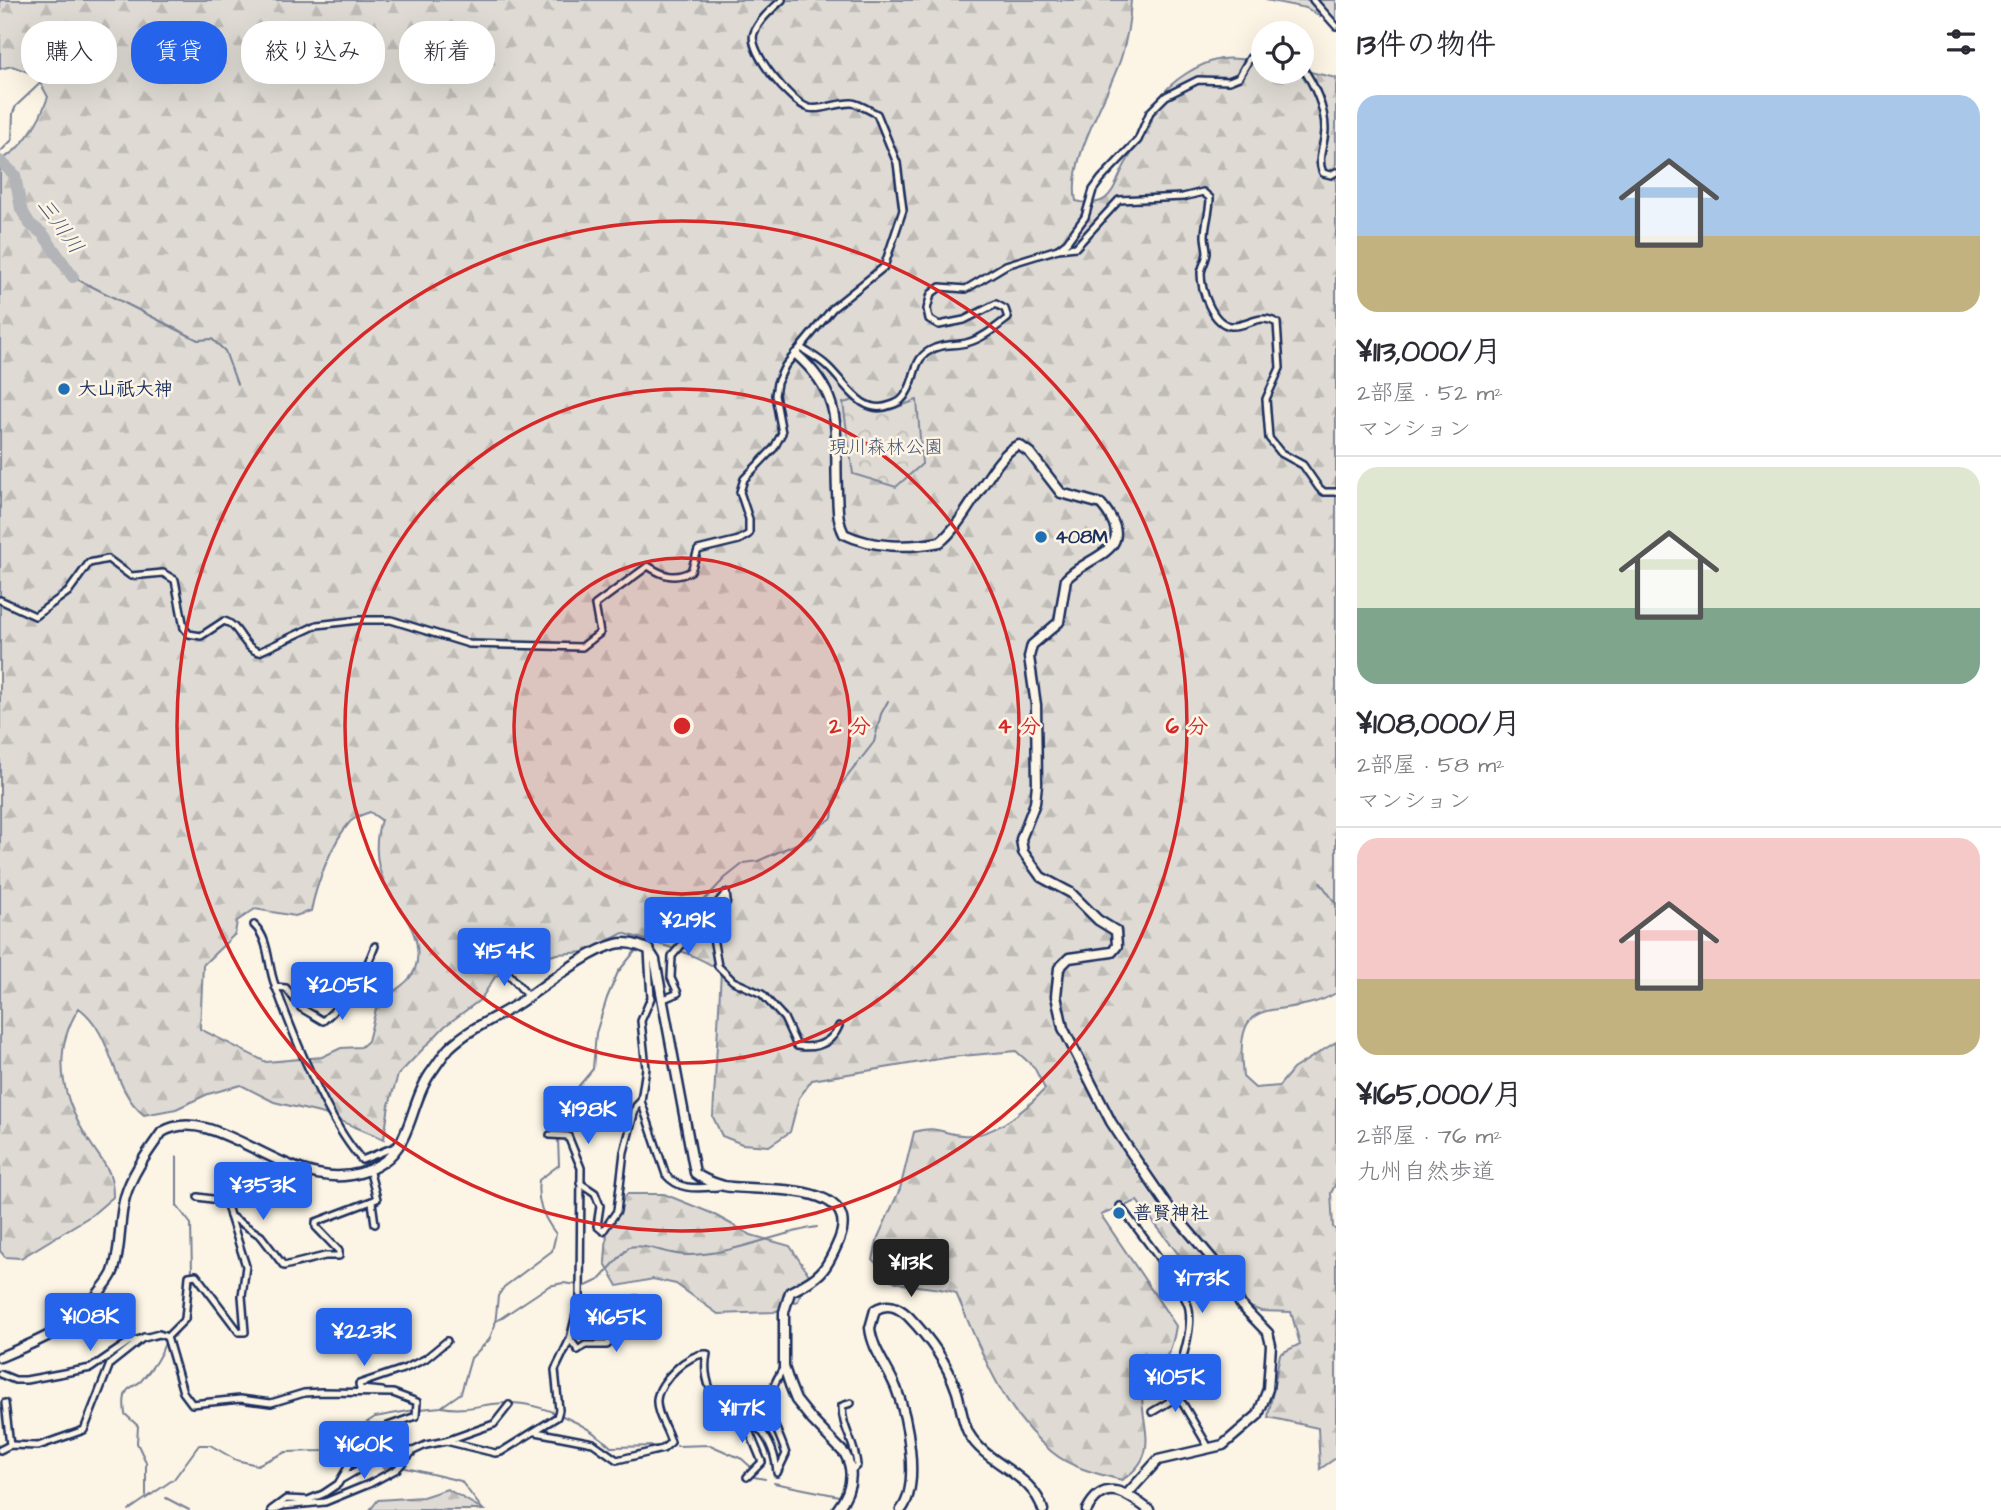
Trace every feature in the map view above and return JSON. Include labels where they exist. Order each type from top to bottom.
[{"type":"street","points":[[0,600],[35,616],[68,592],[89,563],[108,559],[131,576],[163,573],[175,580],[184,628],[190,634],[201,636],[224,621],[231,623],[252,650],[259,652],[317,625],[370,620],[391,620],[469,644],[582,647],[600,634],[595,605],[622,583],[648,566],[660,574],[681,577],[691,571],[698,550],[740,540],[748,534],[749,519],[740,492],[744,480],[774,448],[782,433],[775,395],[785,366],[833,308],[884,267],[904,210],[897,163],[877,114],[854,103],[810,108],[795,100],[763,64],[753,44],[753,34],[760,22],[782,0]]},
{"type":"street","points":[[1313,0],[1336,26]]},
{"type":"street","points":[[1058,249],[1067,242],[1085,217],[1093,190],[1138,140],[1150,112],[1166,96],[1198,80],[1229,81],[1240,76],[1251,58]]},
{"type":"street","points":[[1309,84],[1324,118],[1325,132],[1319,165],[1323,173],[1331,175],[1336,172]]},
{"type":"street","points":[[799,351],[827,365],[858,400],[872,408],[893,405],[902,401],[910,389],[917,364],[927,352],[944,344],[965,343],[984,336],[1007,318],[1004,309],[996,304],[964,320],[939,325],[929,319],[927,309],[931,294],[940,287],[966,289],[1006,265],[1058,249],[1076,247],[1119,200],[1183,197],[1203,192],[1210,198],[1205,236],[1207,253],[1201,273],[1208,301],[1217,320],[1224,325],[1235,326],[1253,318],[1270,318],[1277,323],[1280,369],[1266,399],[1269,438],[1281,453],[1303,464],[1319,488],[1324,492],[1336,492]]},
{"type":"street","points":[[799,351],[819,375],[832,401],[838,514],[844,534],[861,542],[888,545],[940,542],[961,522],[1004,455],[1018,445],[1030,453],[1061,493],[1101,504],[1114,525],[1114,542],[1106,554],[1066,579],[1059,622],[1030,650],[1028,669],[1035,705],[1037,784],[1035,803],[1021,839],[1023,852],[1033,869],[1071,892],[1117,935],[1117,946],[1112,951],[1069,958],[1059,968],[1056,996],[1063,1028],[1111,1122],[1130,1151],[1169,1208],[1224,1273],[1241,1305],[1268,1333],[1271,1363],[1268,1389],[1261,1411],[1231,1440],[1158,1460],[1129,1492]]},
{"type":"street","points":[[664,999],[678,993],[671,978],[672,956],[726,893],[727,901],[712,932],[719,966],[733,981],[762,993],[784,1018],[797,1046],[807,1047],[828,1042],[833,1039],[839,1026]]},
{"type":"street","points":[[254,925],[264,934],[275,987],[335,1124],[360,1158],[376,1156],[397,1146]]},
{"type":"street","points":[[0,1357],[51,1337],[67,1327],[90,1304],[112,1275],[120,1243],[125,1199],[132,1179],[162,1132],[170,1127],[191,1124],[319,1175],[345,1175],[369,1169],[385,1161],[397,1146],[409,1128],[428,1076],[450,1048],[527,995],[611,946],[630,943],[648,948],[655,960],[695,1173],[703,1179],[725,1186]]},
{"type":"street","points":[[275,987],[286,988],[301,1008],[323,1021],[352,989],[369,964],[375,946]]},
{"type":"street","points":[[648,948],[652,980],[651,998],[641,1021],[646,1068],[641,1101],[666,1175],[674,1184],[693,1189],[725,1186],[819,1195],[835,1209],[843,1225],[822,1275],[786,1298],[784,1367],[796,1400],[845,1454],[851,1471],[846,1498],[836,1510]]},
{"type":"street","points":[[501,965],[527,995]]},
{"type":"street","points":[[580,1183],[596,1193],[600,1206],[597,1226],[603,1231],[617,1211],[624,1152],[636,1106],[641,1101]]},
{"type":"street","points":[[446,1441],[495,1454],[557,1418],[559,1410],[555,1370],[570,1339],[578,1313],[581,1168],[568,1136],[555,1135]]},
{"type":"street","points":[[230,1216],[261,1236],[281,1263],[288,1267],[311,1258],[339,1256],[339,1251],[316,1227],[316,1222],[331,1214],[377,1199],[369,1169]]},
{"type":"street","points":[[167,1337],[185,1319],[192,1276],[239,1332],[245,1334],[242,1296],[247,1274],[245,1260],[226,1201],[198,1197]]},
{"type":"street","points":[[372,1202],[375,1224]]},
{"type":"street","points":[[1120,1206],[1161,1261],[1189,1308],[1188,1329],[1172,1394],[1169,1402],[1152,1412]]},
{"type":"street","points":[[570,1339],[578,1350],[587,1344],[607,1345],[631,1321],[631,1308],[636,1298]]},
{"type":"street","points":[[901,1510],[911,1485],[905,1424],[896,1389],[870,1328],[875,1310],[888,1306],[901,1310],[908,1316],[946,1363],[969,1434],[979,1447],[1023,1481],[1038,1498],[1043,1510]]},
{"type":"street","points":[[0,1374],[15,1380],[26,1380],[91,1368],[116,1350],[144,1337],[159,1334],[167,1337]]},
{"type":"street","points":[[0,1450],[10,1445],[38,1447],[84,1430],[110,1364],[144,1337]]},
{"type":"street","points":[[167,1337],[183,1392],[192,1404],[240,1399],[271,1403],[303,1393],[393,1393]]},
{"type":"street","points":[[342,1479],[351,1462],[388,1426],[416,1416],[417,1402],[393,1393],[360,1389],[359,1384],[425,1359],[447,1341]]},
{"type":"street","points":[[535,1432],[593,1443],[617,1460],[663,1449],[671,1442],[658,1409],[658,1394],[684,1363],[707,1354],[705,1375],[711,1391],[732,1416],[757,1426],[769,1444],[777,1473],[786,1454],[771,1423],[768,1409],[772,1391],[784,1367]]},
{"type":"street","points":[[1172,1394],[1183,1404],[1209,1448]]},
{"type":"street","points":[[5,1403],[10,1445]]},
{"type":"street","points":[[850,1403],[842,1406],[842,1420],[852,1440],[856,1458],[857,1465],[851,1471]]},
{"type":"street","points":[[272,1510],[274,1505],[286,1499],[315,1498],[342,1479],[397,1448],[413,1451],[494,1424],[509,1405]]},
{"type":"street","points":[[745,1421],[762,1462],[747,1477]]},
{"type":"street","points":[[272,1510],[283,1506],[325,1502],[398,1469],[413,1451]]},
{"type":"street","points":[[1087,1510],[1099,1495],[1112,1491],[1129,1492],[1149,1510]]},
{"type":"green space","points":[[0,0],[1131,0],[1121,58],[1090,129],[1077,167],[1076,201],[1088,203],[1098,202],[1110,194],[1129,157],[1148,130],[1159,99],[1178,79],[1195,69],[1212,61],[1237,59],[1251,61],[1251,84],[1314,84],[1314,73],[1336,78],[1336,993],[1316,1002],[1265,1011],[1253,1017],[1245,1028],[1242,1047],[1243,1077],[1255,1088],[1279,1086],[1293,1069],[1336,1042],[1336,1183],[1331,1193],[1333,1227],[1336,1230],[1336,1458],[1320,1469],[1318,1428],[1268,1417],[1280,1354],[1300,1344],[1291,1312],[1261,1311],[1207,1291],[1137,1201],[1101,1215],[1176,1326],[1168,1354],[1146,1373],[1143,1404],[1146,1444],[1143,1457],[1136,1468],[1122,1480],[1085,1470],[1059,1458],[1035,1436],[1006,1399],[956,1293],[895,1281],[888,1278],[873,1260],[878,1237],[900,1189],[914,1132],[933,1129],[974,1135],[997,1127],[1019,1113],[1045,1089],[1034,1067],[1016,1051],[951,1057],[812,1080],[799,1098],[790,1132],[769,1146],[742,1144],[722,1136],[713,1117],[721,971],[686,953],[623,933],[586,952],[557,954],[508,969],[495,977],[481,999],[445,1026],[398,1075],[389,1105],[384,1139],[324,1114],[274,1102],[241,1085],[208,1094],[176,1109],[144,1115],[125,1091],[100,1032],[79,1008],[64,1043],[63,1078],[73,1112],[110,1174],[113,1197],[92,1215],[21,1258],[5,1257],[0,1251],[0,160],[23,142],[40,115],[48,97],[41,84],[117,84],[117,21],[21,21],[21,69],[12,66],[0,69]],"holes":[[[370,812],[381,820],[378,834],[380,872],[408,921],[417,944],[418,956],[409,979],[378,1001],[368,1041],[361,1047],[341,1048],[322,1057],[266,1062],[200,1029],[203,965],[235,934],[237,921],[255,909],[295,916],[311,911],[326,864],[343,830],[354,819]]]},
{"type":"green space","points":[[1266,0],[1336,0],[1336,25],[1306,8]]},
{"type":"green space","name":"現川森林公園","points":[[854,400],[878,412],[917,400],[922,464],[896,487],[853,474],[843,403]]},
{"type":"green space","points":[[627,1194],[664,1194],[711,1213],[751,1235],[790,1246],[809,1275],[798,1301],[774,1312],[718,1314],[676,1284],[653,1279],[618,1286],[605,1263],[608,1218]]},
{"type":"green space","points":[[447,1489],[484,1510],[370,1510],[378,1500],[423,1497]]},
{"type":"waterway","points":[[0,152],[12,140],[13,113],[16,106],[39,84]]},
{"type":"waterway","name":"三川川","points":[[0,161],[15,175],[21,209],[30,224],[43,234],[73,277]]},
{"type":"waterway","points":[[73,277],[198,340],[212,339],[225,351],[237,384]]},
{"type":"waterway","points":[[646,943],[670,936],[725,878],[744,863],[758,861],[812,837],[818,827],[832,818],[834,801],[840,786],[874,742],[881,714],[888,701]]},
{"type":"waterway","points":[[1320,882],[1336,904]]},
{"type":"waterway","points":[[558,1133],[558,1111],[593,1069],[596,1033],[607,998],[618,972],[637,949]]},
{"type":"waterway","points":[[420,1409],[441,1407],[461,1393],[471,1358],[489,1340],[495,1325],[498,1296],[504,1287],[552,1251],[556,1234],[542,1209],[538,1188],[539,1180],[559,1165],[558,1139]]},
{"type":"waterway","points":[[177,1157],[177,1206],[191,1224],[192,1273]]},
{"type":"waterway","points":[[495,1322],[549,1286],[563,1283],[586,1286],[599,1280],[629,1247],[643,1247],[681,1255],[706,1254],[817,1227]]},
{"type":"waterway","points":[[174,1337],[189,1316],[193,1279]]},
{"type":"waterway","points":[[146,1496],[146,1462],[137,1443],[138,1426],[125,1414],[124,1399],[127,1391],[141,1381],[152,1368],[165,1343]]},
{"type":"waterway","points":[[442,1407],[459,1408],[498,1403],[534,1406],[577,1423],[611,1447],[661,1446]]},
{"type":"waterway","points":[[129,1510],[174,1479],[199,1445],[210,1445],[236,1460],[257,1465],[286,1452],[322,1451],[375,1417],[414,1410]]},
{"type":"waterway","points":[[354,1430],[374,1448],[377,1456]]},
{"type":"waterway","points":[[677,1446],[710,1445],[742,1459],[752,1468]]},
{"type":"waterway","points":[[379,1462],[383,1468],[397,1465]]},
{"type":"waterway","points":[[402,1467],[461,1481],[483,1510]]},
{"type":"waterway","points":[[754,1477],[765,1479]]},
{"type":"waterway","points":[[774,1483],[839,1496]]},
{"type":"waterway","points":[[166,1498],[189,1510]]},
{"type":"place","name":"大山祇大神","points":[[64,389]]},
{"type":"place","name":"408M","points":[[1041,537]]},
{"type":"place","name":"普賢神社","points":[[1119,1213]]}]
